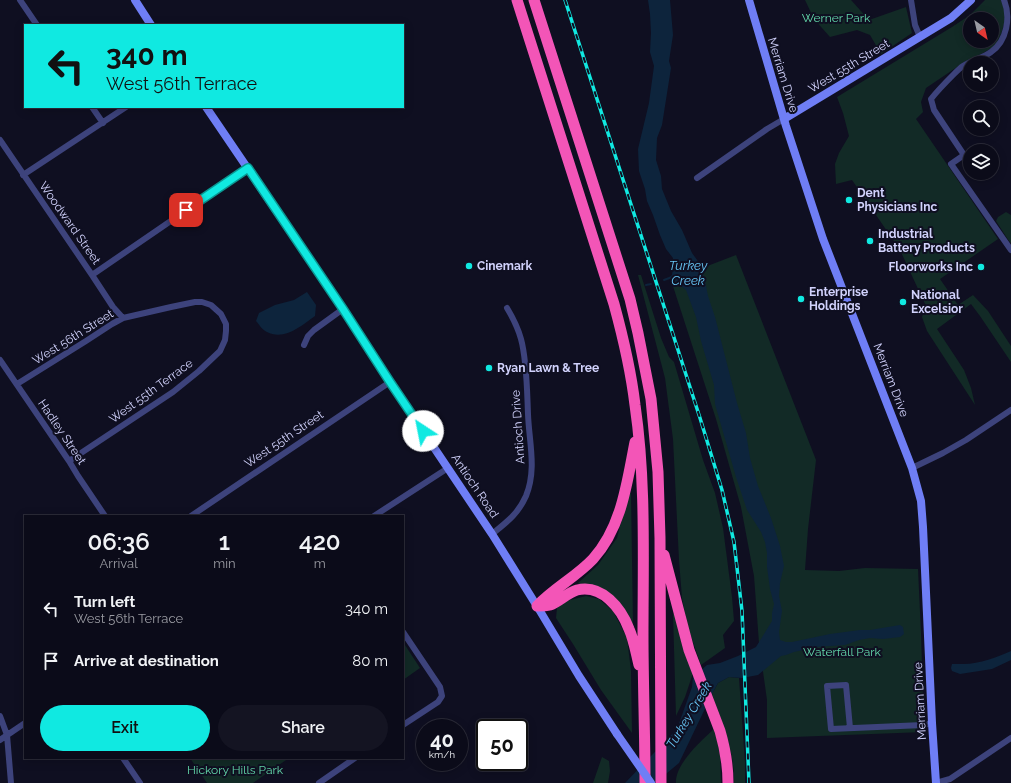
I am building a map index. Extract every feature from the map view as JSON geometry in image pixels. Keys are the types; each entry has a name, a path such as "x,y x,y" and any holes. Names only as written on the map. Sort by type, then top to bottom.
{"highway":[{"path":"517,0 614,304 623,336 636,405 642,487 645,783"},
{"path":"534,0 621,267 630,299 649,386 656,438 660,538 661,783"},
{"path":"537,606 546,596 588,563 604,545 610,535 625,493 638,430"},
{"path":"660,538 684,635 720,731 726,756 728,783"},
{"path":"537,606 550,605 575,591 583,589 599,592 607,598 619,610 629,629 635,647 643,686"}],"main road":[{"path":"134,0 150,24"},
{"name":"Merriam Drive","path":"749,0 804,184 823,239 912,468 921,501 936,783"},
{"name":"West 55th Street","path":"784,119 951,18 971,0"},
{"name":"Antioch Road","path":"207,108 343,309 492,534 579,676 651,783"}],"street":[{"path":"20,0 36,24"},
{"path":"911,0 915,25 920,37"},
{"path":"1004,0 1009,13 1009,24 999,45 991,52 963,66 939,88 930,99 934,110 964,155 951,164 1011,250"},
{"path":"93,108 103,123"},
{"path":"23,175 125,108"},
{"name":"West 55th Street","path":"697,178 767,129 784,119"},
{"name":"Woodward Street","path":"0,140 113,307 123,318"},
{"path":"92,275 248,168"},
{"name":"West 56th Street","path":"18,384 123,318 195,302 202,302 211,305 216,309 221,314 226,324"},
{"name":"Antioch Drive","path":"492,534 509,521 521,505 526,496 532,472 524,351 518,330 507,308"},
{"path":"304,345 308,336 314,330 343,309"},
{"name":"West 55th Terrace","path":"69,461 173,392 199,371 220,351 223,346 226,324"},
{"name":"Hadley Street","path":"0,360 18,384 104,515"},
{"name":"West 55th Street","path":"192,515 390,382"},
{"path":"912,468 966,440 1011,410"},
{"path":"376,515 448,468"},
{"path":"404,633 440,687 442,696 438,702 404,724"},
{"path":"850,728 846,685 828,686 831,729 850,728 923,724 932,723"},
{"path":"0,716 7,735 11,783"},
{"path":"0,740 24,724"},
{"path":"936,783 950,779 1011,738"},
{"path":"124,759 140,783"},
{"path":"319,783 355,759"}],"green space":[{"name":"Werner Park","path":"805,0 851,0 869,20 906,7 912,33 881,54 870,35 857,30 830,37 814,19"},
{"path":"985,0 1001,0 1005,11 1005,21 999,38 999,12 973,12"},
{"path":"963,20 963,48 992,48 977,56 963,56 963,63 926,88 921,102 923,112 916,119 998,239 940,279 958,305 973,295 988,311 1011,346 1011,362 971,304 937,329 964,370 971,388 975,405 927,331 922,317 926,306 900,250 852,180 836,184 835,164 839,153 849,136 837,97"},
{"path":"1006,212 1011,215 1011,243 996,221 998,217"},
{"name":"Waterfall Park","path":"736,255 816,460 805,570 839,571 865,568 918,569 924,732 767,738 767,700 759,643 754,576 741,507 716,419 671,280"},
{"path":"638,275 641,275 661,338 669,357 674,362 703,460 715,493 723,528 734,621 723,635 725,648 701,665 688,628 682,598 673,439 665,378"},
{"path":"631,493 633,625 622,607 580,586 578,583 598,565 617,538 627,498"},
{"path":"586,596 599,599 613,611 627,638 631,671 632,733 601,690 556,618 557,608 566,601"},
{"path":"673,614 675,614 683,649 693,673 685,697 676,716"},
{"path":"404,644 420,668 404,679"},
{"path":"729,677 739,678 745,783 734,783 734,771 730,749 712,694 718,683"},
{"path":"714,729 720,751 721,783 676,783 677,776 684,761 696,746"},
{"path":"602,757 609,761 610,771 608,783 593,783"},
{"name":"Hickory Hills Park","path":"191,759 288,759 253,783 207,783"}],"water":[{"name":"Turkey Creek","path":"648,0 670,0 673,35 669,61 671,68 662,125 657,138 656,160 661,176 662,189 671,211 682,230 692,253 700,264 746,433 750,458 758,486 780,546 784,566 779,596 782,611 779,632 780,640 792,642 830,634 900,625 903,627 904,634 900,637 883,639 870,638 845,645 817,647 794,652 781,656 758,675 742,678 729,677 718,683 679,763 655,783 625,783 677,729 692,687 693,677 707,665 720,663 756,647 772,621 774,604 770,589 765,542 761,532 747,510 736,477 715,404 714,385 701,341 696,317 686,290 670,277 672,275 673,258 666,249 660,235 647,201 639,171 638,149 649,103 654,66 650,52 651,33"},
{"path":"307,292 316,305 315,316 298,328 286,334 273,334 264,330 256,321 259,313 275,305 294,300"},
{"path":"1011,651 1011,660 992,669 960,674 952,671 951,668 952,664 970,664 994,658"}],"waterway":[{"name":"Turkey Creek","path":"664,280 672,277"},
{"path":"646,285 651,284"}],"railway":[{"path":"565,0 722,490 734,542 742,611 749,783"}],"place":[{"name":"Dent Physicians Inc","path":"849,200"},
{"name":"Industrial Battery Products","path":"870,241"},
{"name":"Cinemark","path":"469,266"},
{"name":"Floorworks Inc","path":"981,267"},
{"name":"Enterprise Holdings","path":"801,299"},
{"name":"National Excelsior","path":"903,302"},
{"name":"Ryan Lawn & Tree","path":"489,368"}],"route":[{"path":"186,210 248,168 423,431"}]}
